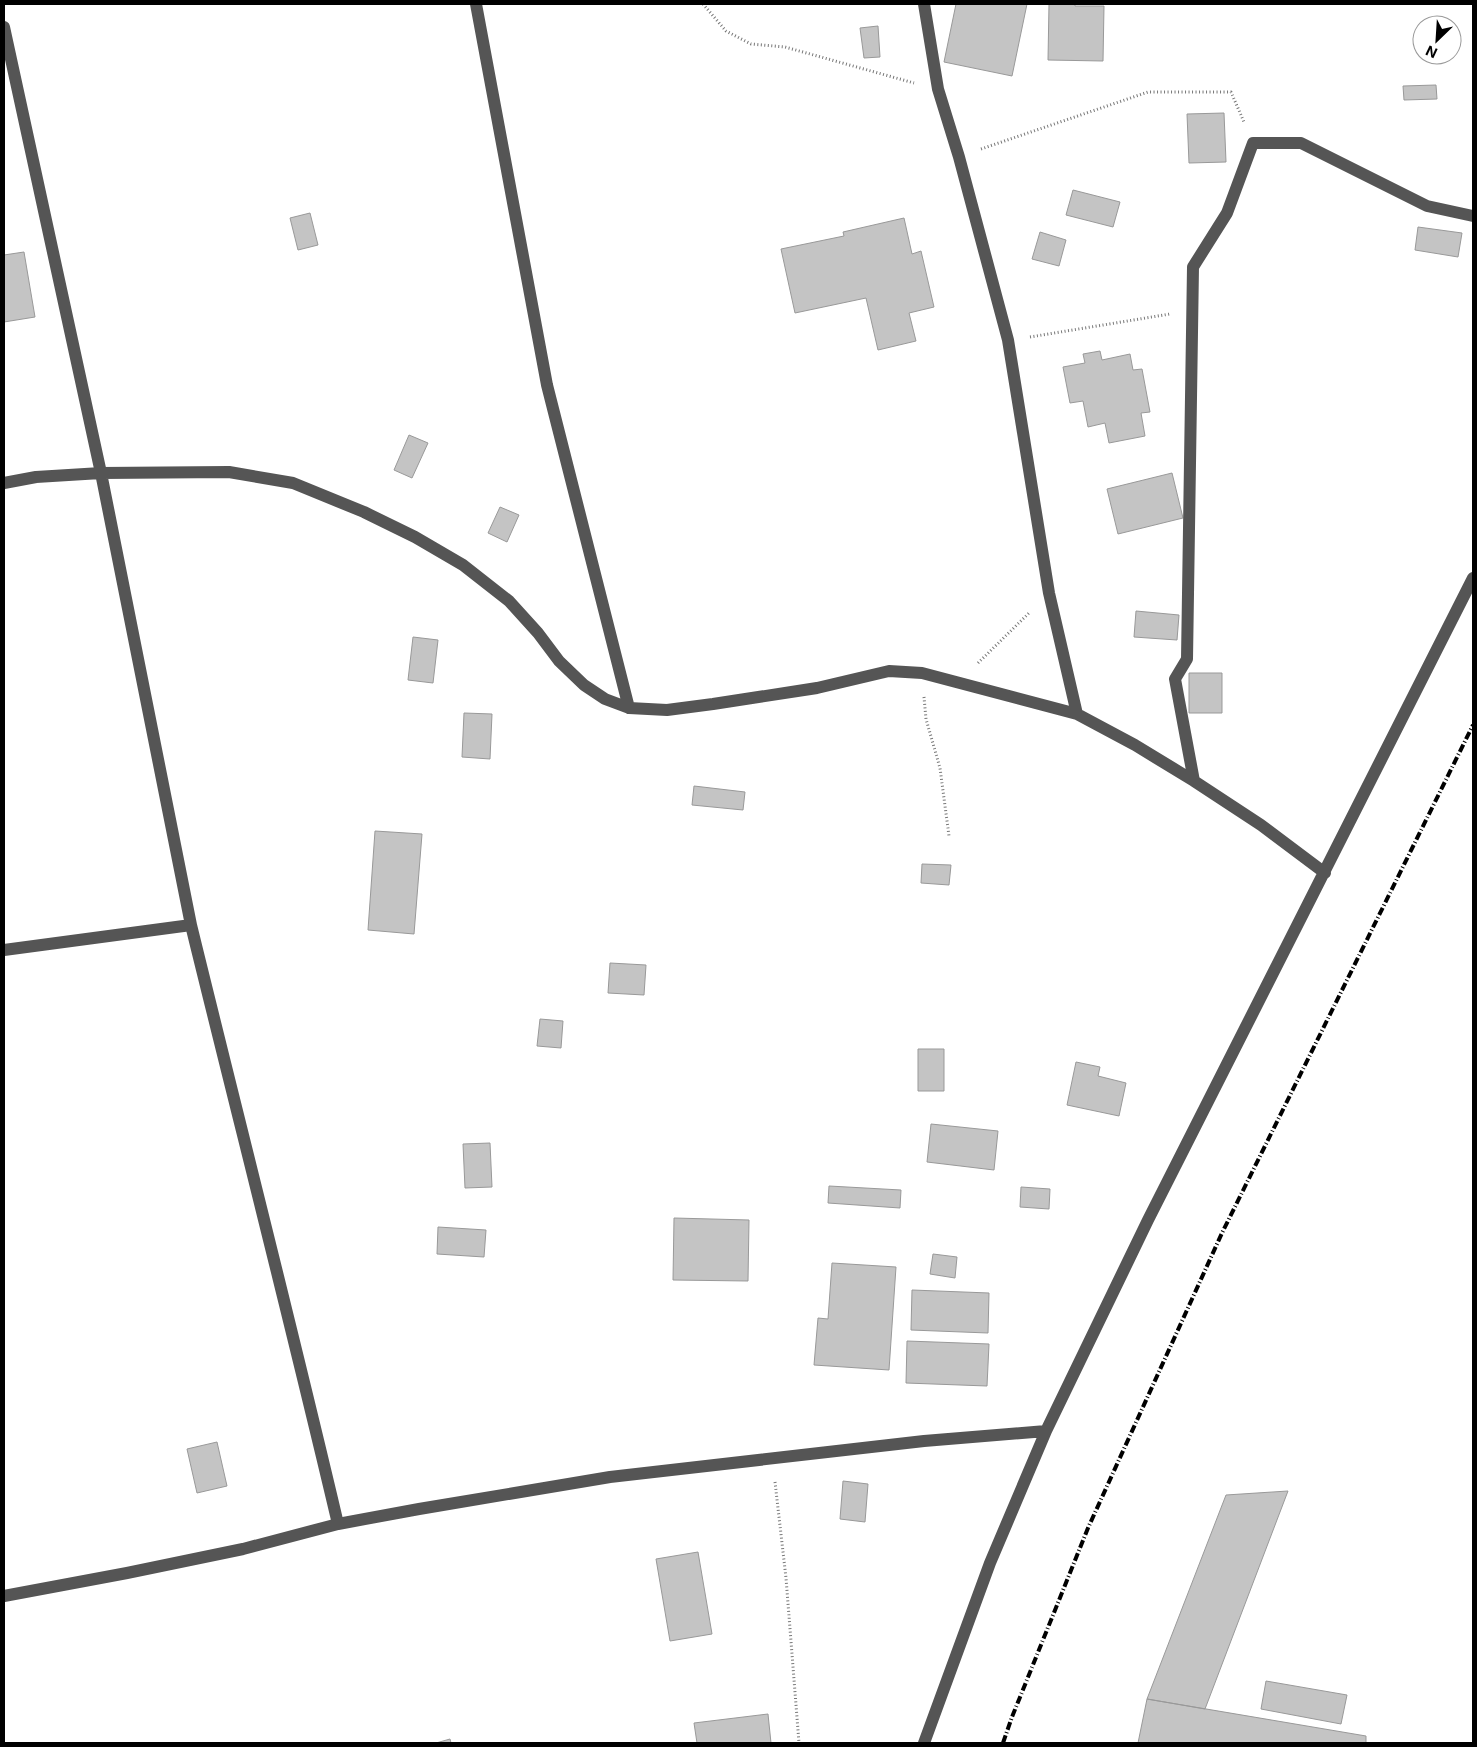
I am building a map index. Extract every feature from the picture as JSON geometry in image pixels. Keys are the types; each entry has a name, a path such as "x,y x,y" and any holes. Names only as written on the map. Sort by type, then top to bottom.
{"street":[{"path":"476,4 547,385 629,708"},
{"path":"924,4 938,90 959,156 1008,340 1049,593 1077,714"},
{"path":"4,27 101,473 191,925 338,1524"},
{"path":"1194,781 1175,679 1187,659 1194,267 1227,213 1253,143 1301,142 1427,206 1473,216"},
{"path":"4,483 36,477 101,473 229,472 293,484 364,512 416,538 463,565 509,601 538,633 559,661 584,685 605,698 629,708 667,710 713,704 816,688 889,671 922,674 1077,714 1194,781 1261,825 1325,873"},
{"path":"924,1743 990,1563 1046,1430 1148,1220 1473,578"},
{"path":"4,950 191,925"},
{"path":"4,1596 243,1549 338,1524 610,1477 924,1441 1046,1430"}],"path":[{"path":"703,4 726,31 751,44 784,47 938,90"},
{"path":"959,156 1148,92 1231,92 1253,143"},
{"path":"1008,340 1193,310"},
{"path":"958,684 1049,593"},
{"path":"922,674 926,719 940,768 949,836"},
{"path":"773,1459 786,1578 799,1743"}],"building":[{"path":"956,4 1027,4 1012,76 944,62"},
{"path":"1049,4 1104,6 1103,61 1048,60"},
{"path":"878,26 880,57 864,58 860,28"},
{"path":"1436,85 1437,99 1404,100 1403,86"},
{"path":"1224,113 1226,162 1189,163 1187,114"},
{"path":"1073,190 1120,202 1113,227 1066,215"},
{"path":"310,213 318,245 298,250 290,218"},
{"path":"904,218 912,254 921,251 934,307 909,313 916,341 878,350 866,298 795,313 781,249 844,236 843,232"},
{"path":"1418,227 1462,233 1458,257 1415,250"},
{"path":"1040,232 1066,240 1059,266 1032,259"},
{"path":"24,252 35,317 4,322 4,255"},
{"path":"1100,351 1102,360 1130,354 1133,370 1142,369 1150,412 1141,413 1145,436 1109,443 1105,423 1088,427 1083,401 1070,403 1063,367 1085,363 1083,354"},
{"path":"409,435 428,443 412,478 394,470"},
{"path":"1172,473 1183,518 1118,534 1107,489"},
{"path":"500,507 519,515 507,542 488,533"},
{"path":"1136,611 1179,615 1177,640 1134,637"},
{"path":"413,637 438,640 433,683 408,680"},
{"path":"1189,673 1222,673 1222,713 1189,713"},
{"path":"464,713 492,714 490,759 462,757"},
{"path":"694,786 745,792 743,810 692,805"},
{"path":"375,831 422,834 414,934 368,930"},
{"path":"922,864 951,865 949,885 921,883"},
{"path":"610,963 646,965 644,995 608,993"},
{"path":"540,1019 563,1021 561,1048 537,1046"},
{"path":"918,1049 944,1049 944,1091 918,1091"},
{"path":"1076,1062 1100,1067 1098,1076 1126,1083 1119,1116 1067,1105"},
{"path":"931,1124 998,1131 994,1170 927,1162"},
{"path":"490,1143 492,1187 465,1188 463,1144"},
{"path":"829,1186 901,1190 900,1208 828,1203"},
{"path":"1021,1187 1050,1189 1049,1209 1020,1207"},
{"path":"674,1218 749,1220 748,1281 673,1280"},
{"path":"438,1227 486,1230 484,1257 437,1254"},
{"path":"933,1254 957,1257 955,1278 930,1274"},
{"path":"832,1263 896,1267 889,1370 814,1365 818,1318 828,1319"},
{"path":"912,1290 989,1293 988,1333 911,1330"},
{"path":"907,1341 989,1344 987,1386 906,1383"},
{"path":"217,1442 227,1486 197,1493 187,1449"},
{"path":"843,1481 868,1484 865,1522 840,1519"},
{"path":"1288,1491 1205,1709 1147,1699 1226,1495"},
{"path":"698,1552 712,1634 670,1641 656,1559"},
{"path":"1266,1681 1347,1695 1341,1724 1261,1709"},
{"path":"1147,1699 1366,1736 1366,1743 1138,1743"},
{"path":"768,1714 771,1743 697,1743 694,1723"},
{"path":"450,1739 451,1743 436,1743"}],"railway":[{"path":"1003,1743 1088,1528 1222,1233 1473,725"}]}
